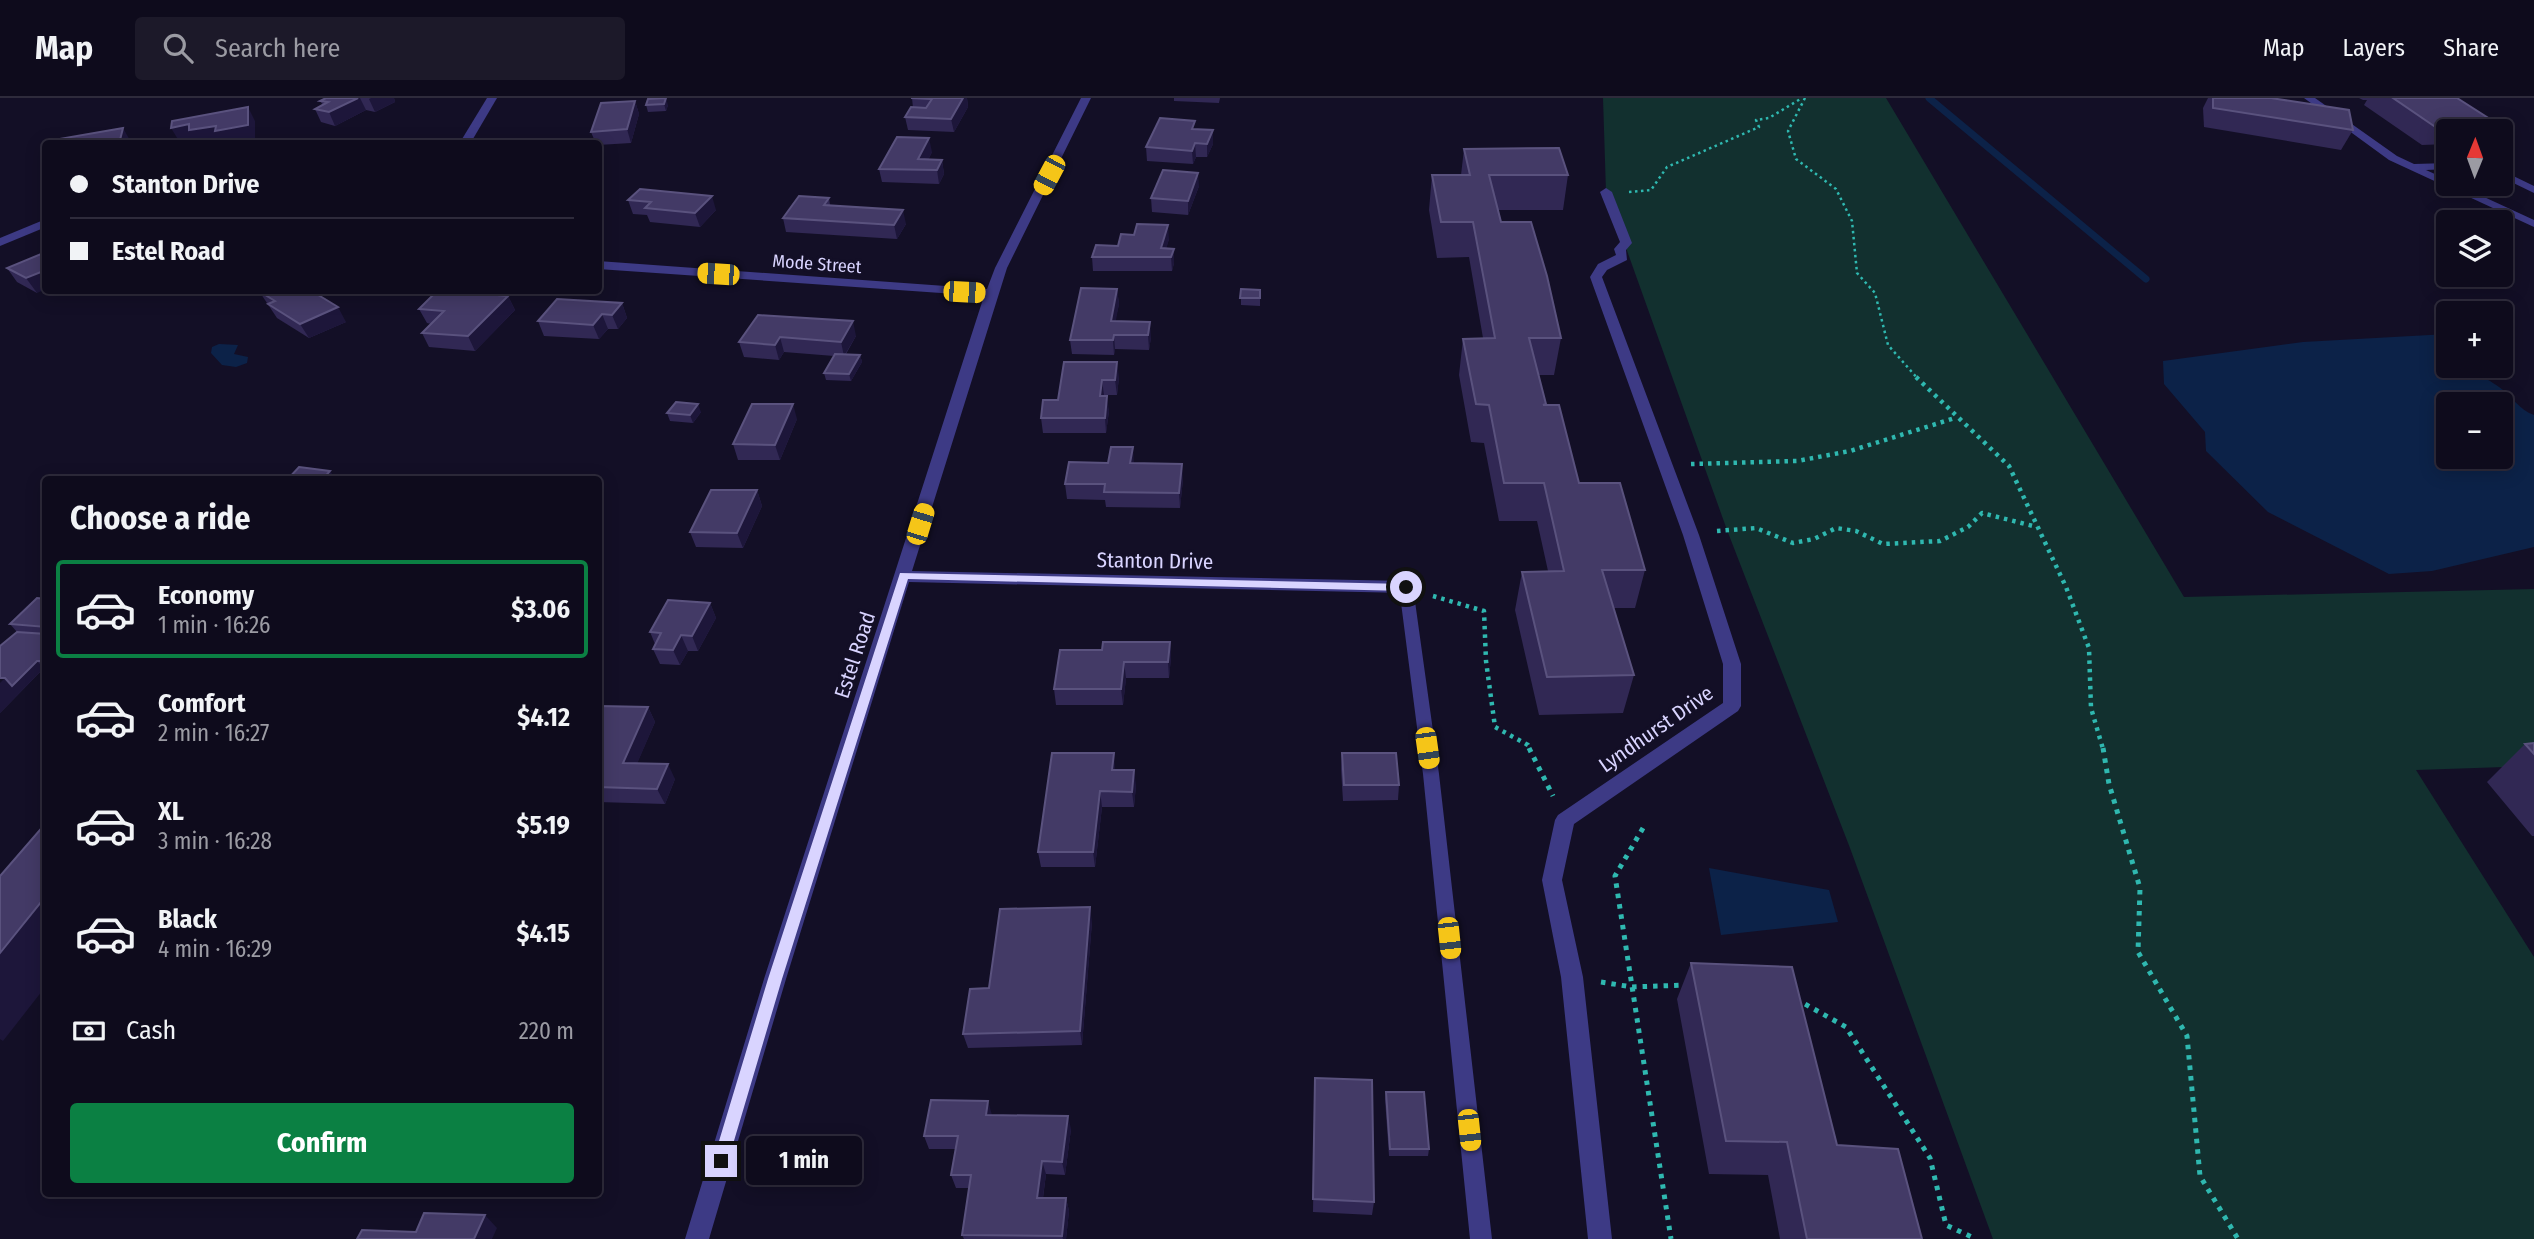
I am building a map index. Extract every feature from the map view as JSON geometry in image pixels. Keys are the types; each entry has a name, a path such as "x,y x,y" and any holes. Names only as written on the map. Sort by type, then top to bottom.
{"street":[{"path":"466,140 492,98"},
{"name":"Estel Road","path":"697,1239 775,979 992,293 1001,268 1086,98"},
{"name":"Lyndhurst Drive","path":"1566,820 1732,706 1732,664 1691,535 1597,277 1602,267 1623,257 1620,249 1626,243 1606,192"},
{"path":"0,242 42,224"},
{"name":"Mode Street","path":"602,265 992,293"},
{"name":"Stanton Drive","path":"904,576 1406,587"},
{"path":"1566,820 1552,880 1572,977 1600,1239"}],"lane":[{"path":"2309,98 2410,167 2534,224"},
{"path":"2410,167 2436,166"},
{"path":"2513,179 2534,190"},
{"path":"1406,587 1431,774 1481,1239"}],"path":[{"path":"1606,192 1645,192 1660,184 1667,167 1730,137 1759,127 1756,120 1769,118 1803,98"},
{"path":"1803,98 1788,131 1796,159 1836,189 1847,210 1852,221 1857,273 1875,293 1888,345 1955,418 2008,466 2066,587 2090,648 2091,708 2108,766 2109,785 2129,840 2140,888 2138,952 2188,1036 2200,1176 2238,1239"},
{"path":"1665,464 1797,461 1850,451 1955,418"},
{"path":"1691,535 1756,528 1793,543 1814,539 1836,528 1856,531 1883,544 1940,541 1969,527 1982,513 2037,527"},
{"path":"1406,587 1484,611 1486,662 1495,727 1528,745 1566,820"},
{"path":"1643,828 1615,876 1671,1239"},
{"path":"1632,987 1700,985"},
{"path":"1788,994 1846,1027 1930,1158 1946,1225 1976,1239"}],"green space":[{"path":"1603,98 1886,98 2184,597 2534,589 2534,766 2416,770 2534,957 2534,1239 1993,1239 1850,848 1727,530 1606,192"}],"water":[{"path":"2436,335 2436,378 2483,378 2505,392 2436,392 2436,469 2513,469 2513,400 2534,415 2534,547 2432,571 2389,574 2268,512 2206,451 2205,432 2164,384 2163,361 2303,342"},
{"path":"219,344 238,345 234,354 248,357 247,363 236,367 222,365 211,353 212,347"},
{"path":"1709,868 1829,890 1838,922 1721,935"}],"building":[{"path":"326,98 358,98 329,112 315,109 328,102 320,101"},
{"path":"666,98 664,104 646,105 648,99"},
{"path":"911,98 963,98 951,119 905,117 911,107 926,108 932,99"},
{"path":"2213,98 2271,98 2349,110 2353,130 2213,108"},
{"path":"2393,98 2457,98 2490,119 2436,119 2434,126"},
{"path":"635,101 627,129 591,132 601,103"},
{"path":"248,107 248,125 215,131 216,126 189,130 189,124 171,128 172,121"},
{"path":"1160,118 1195,121 1192,129 1213,130 1207,144 1195,143 1192,151 1146,147"},
{"path":"123,128 120,140 59,139"},
{"path":"897,137 929,138 918,159 942,160 937,170 879,169"},
{"path":"1559,148 1568,175 1489,175 1501,222 1531,222 1547,276 1561,338 1529,338 1546,404 1543,405 1559,405 1579,483 1620,483 1645,570 1602,570 1634,675 1547,677 1522,572 1564,571 1544,483 1504,483 1489,405 1476,404 1463,339 1495,338 1473,222 1441,222 1432,175 1470,175 1464,149"},
{"path":"1163,170 1198,173 1188,201 1151,198"},
{"path":"640,189 712,196 695,213 645,208 651,202 628,200"},
{"path":"799,196 829,198 824,205 903,210 894,225 783,218"},
{"path":"1137,224 1168,225 1161,248 1174,249 1171,257 1092,257 1096,245 1118,246 1121,234 1134,235"},
{"path":"42,254 42,272 26,278 7,268"},
{"path":"1081,288 1117,289 1111,321 1150,322 1148,335 1114,335 1113,340 1070,340"},
{"path":"1241,289 1260,290 1260,298 1240,298"},
{"path":"264,294 317,294 338,307 300,324 268,304 275,301"},
{"path":"434,294 508,296 468,336 422,333 444,311 419,309"},
{"path":"557,299 622,303 612,315 602,314 593,325 538,321"},
{"path":"758,315 853,321 841,342 780,337 775,345 739,342"},
{"path":"835,354 860,355 849,374 824,373"},
{"path":"1064,362 1117,362 1115,380 1102,380 1100,396 1107,396 1105,418 1041,418 1043,400 1058,400"},
{"path":"676,402 698,404 690,415 667,413"},
{"path":"752,404 793,404 775,445 733,444"},
{"path":"1111,447 1133,447 1130,463 1182,464 1179,493 1104,492 1105,484 1065,484 1069,462 1108,463"},
{"path":"299,467 330,471 326,476 291,476"},
{"path":"711,490 757,490 737,533 690,532"},
{"path":"37,598 42,599 42,627 10,624"},
{"path":"668,600 710,603 692,636 681,635 673,650 653,649 661,633 650,632"},
{"path":"17,632 42,634 42,661 37,661 12,686 5,678 0,678 0,646"},
{"path":"1103,642 1170,642 1168,662 1124,662 1121,689 1054,689 1060,650 1102,650"},
{"path":"602,706 648,707 623,763 668,764 657,789 602,787"},
{"path":"2534,743 2534,754 2525,744"},
{"path":"1052,753 1114,753 1112,770 1134,770 1132,792 1100,791 1093,852 1038,852"},
{"path":"1342,753 1396,753 1399,785 1344,785"},
{"path":"42,828 42,901 0,953 0,876"},
{"path":"1090,907 1080,1031 963,1034 970,989 989,988 1000,909"},
{"path":"1691,963 1792,967 1837,1145 1898,1149 1922,1239 1807,1239 1787,1142 1726,1141"},
{"path":"1315,1078 1372,1080 1374,1202 1313,1199"},
{"path":"1386,1092 1424,1092 1429,1149 1390,1149"},
{"path":"931,1100 988,1101 986,1115 1068,1116 1062,1162 1042,1161 1037,1198 1066,1198 1062,1236 962,1235 971,1175 951,1175 958,1136 924,1136"},
{"path":"424,1213 485,1215 474,1239 357,1239 362,1230 416,1232"}],"waterway":[{"path":"1929,98 2146,279"}],"route":[{"path":"721,1161 775,979 904,576 1406,587"}]}
